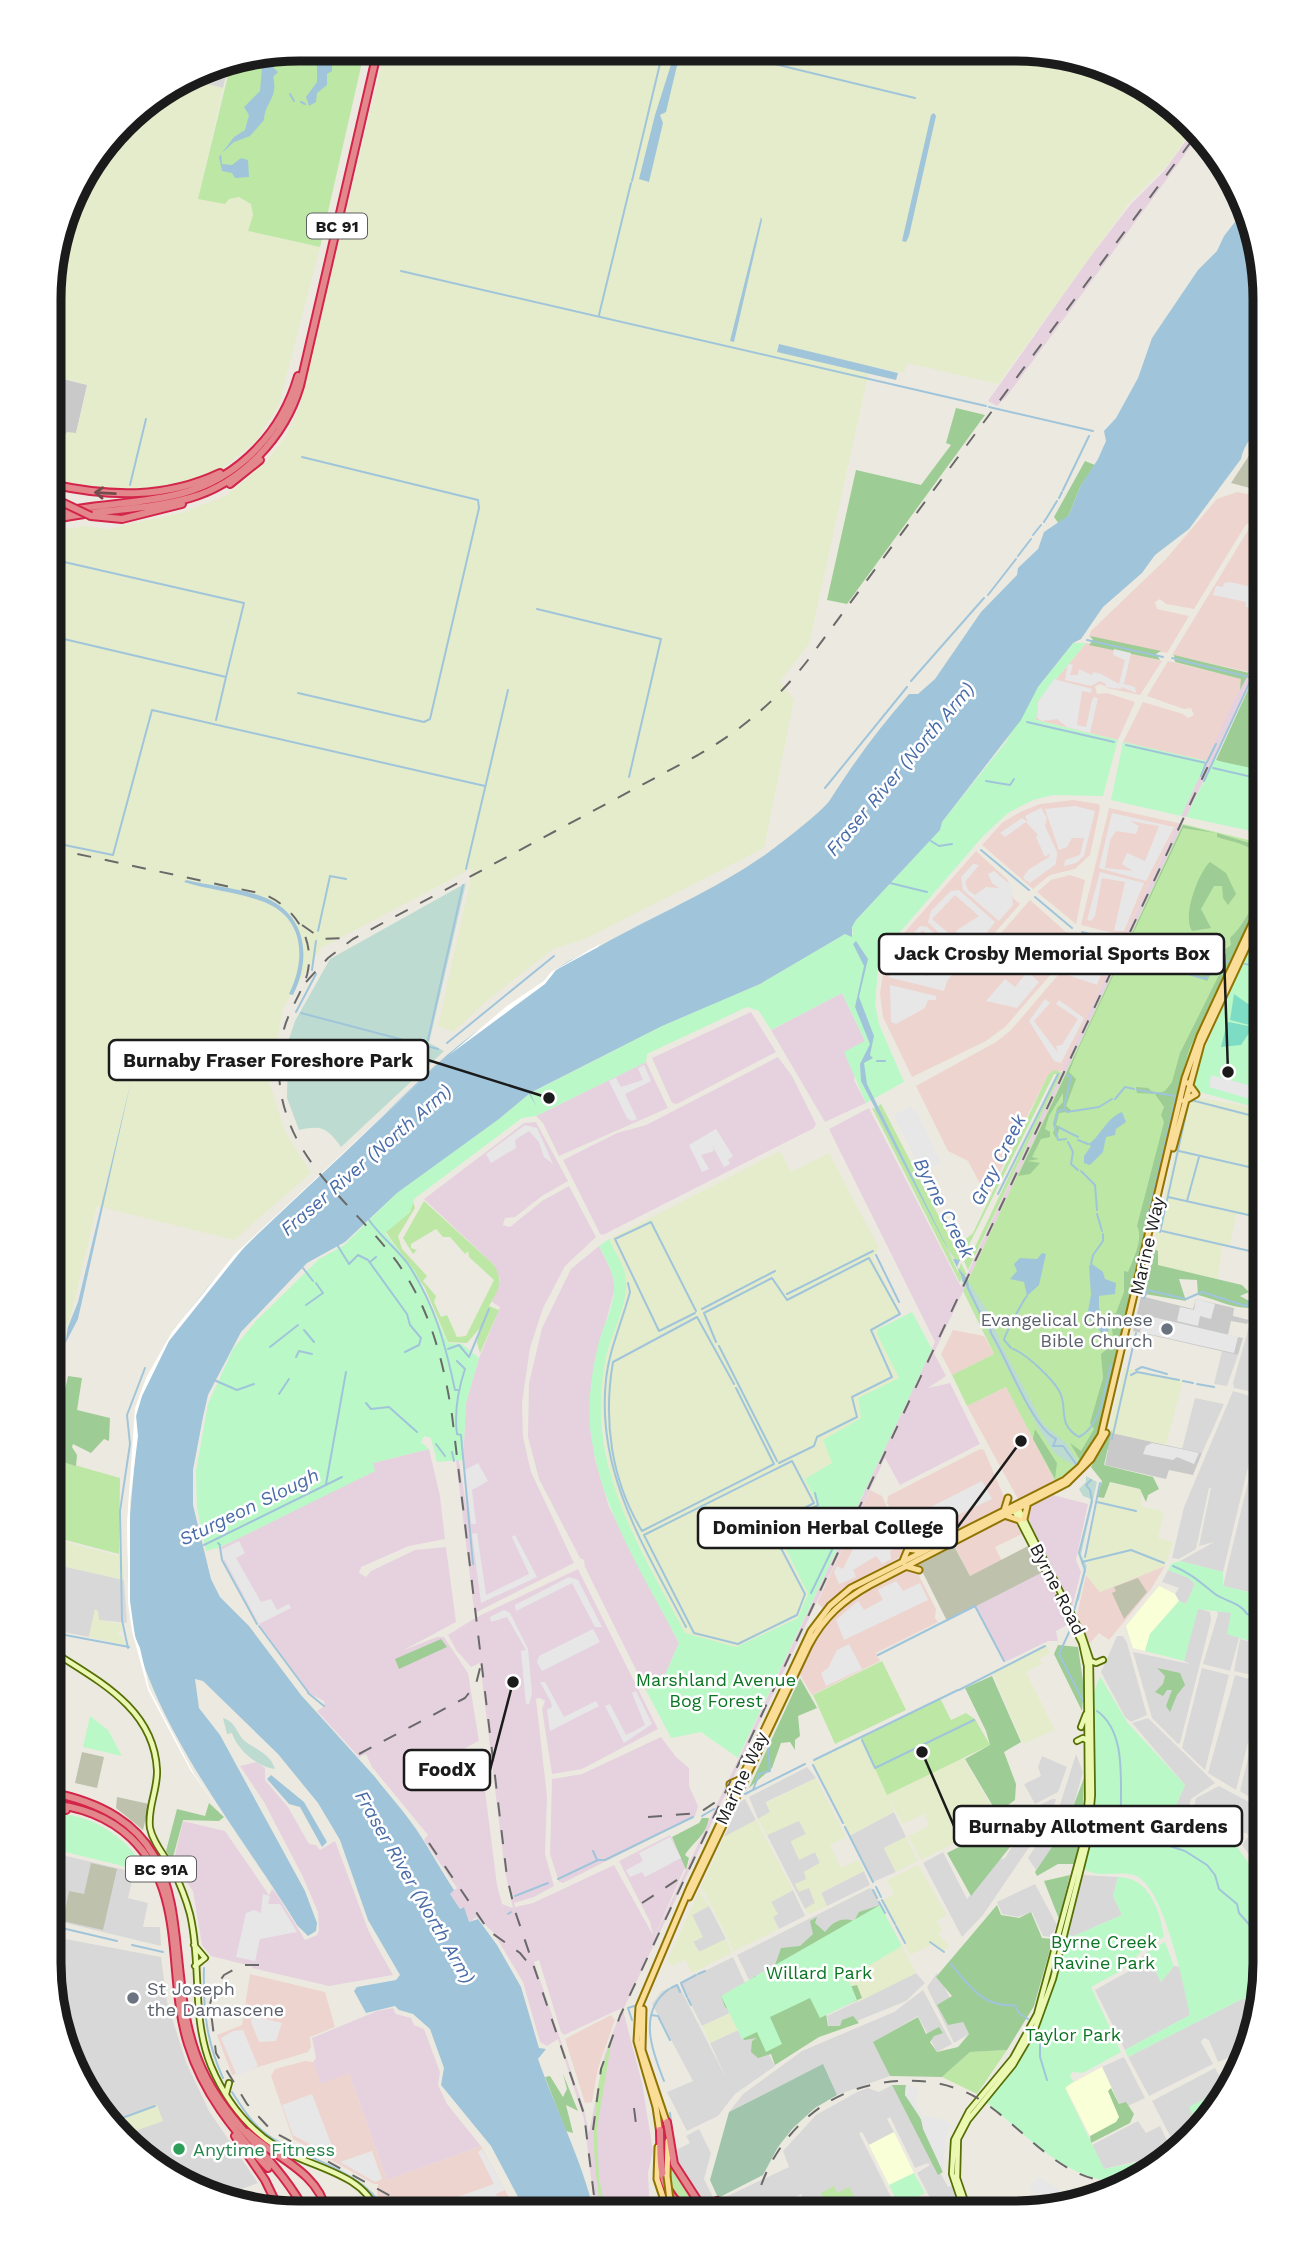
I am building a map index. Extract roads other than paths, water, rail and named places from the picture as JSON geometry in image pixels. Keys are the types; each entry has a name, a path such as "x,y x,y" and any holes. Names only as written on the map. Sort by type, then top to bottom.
{"highway":[{"name":"BC 91","path":"61,519 164,504 214,488 238,473 264,450 294,402 373,61"},
{"name":"BC 91","path":"61,512 163,497 204,485 242,463 275,426 292,395 300,368 373,61"},
{"path":"61,502 91,516 114,520 199,499 229,484 253,467 274,444 294,402"},
{"path":"61,486 101,494 169,491 199,483 226,470 275,426"},
{"name":"BC 91A","path":"61,1795 80,1801 120,1822 151,1853 170,1890 180,2012 187,2043 216,2105 297,2201"},
{"name":"BC 91A","path":"61,1806 90,1812 114,1824 146,1854 164,1887 176,1945"},
{"path":"61,1810 75,1811 100,1820 146,1854"},
{"name":"BC 91A","path":"177,1961 192,2044 208,2082 228,2113 297,2201"},
{"path":"216,2105 261,2173 274,2199"},
{"path":"228,2113 250,2135 311,2181 321,2201"},
{"path":"667,2122 676,2169 699,2201"},
{"path":"660,2130 659,2167 663,2184 675,2201"}],"main road":[{"name":"Marine Way","path":"667,2201 657,2176 660,2130 639,2052 638,2015 690,1887 732,1798 730,1784 741,1779 818,1620 851,1588 1016,1508 1073,1473 1101,1435 1191,1059 1253,923"},
{"name":"Marine Way","path":"1016,1508 1027,1505 1073,1478 1096,1452 1106,1432 1188,1083 1201,1044 1253,933"},
{"path":"1184,1102 1196,1094 1188,1083"},
{"path":"1008,1498 1004,1514 1021,1520 1027,1505"},
{"name":"Byrne Road","path":"1016,1508 1082,1643 1089,1676"},
{"name":"Marine Way","path":"669,2201 667,2122 642,2050 640,2029 646,1998 670,1940 816,1633 841,1603 904,1564 908,1549 921,1551 1004,1514"},
{"name":"Byrne Road","path":"1021,1520 1082,1635 1090,1659 1089,1676"},
{"path":"904,1564 919,1570"},
{"path":"61,1657 120,1696 136,1713 148,1732 155,1755 157,1777 150,1829 184,1895 194,1945 202,2038 226,2095 264,2138 290,2155 358,2186 372,2201"},
{"path":"1090,1659 1096,1663 1103,1660"},
{"path":"964,2201 957,2178 957,2136 969,2111 1018,2051 1046,1991 1086,1826 1089,1676"},
{"path":"957,2136 1023,2049 1037,2026 1051,1987 1091,1817 1089,1676"},
{"path":"1082,1727 1088,1711"},
{"path":"1077,1741 1083,1738 1088,1741"},
{"path":"194,1945 205,1958 195,1967"},
{"path":"226,2095 229,2083"}],"water":[{"path":"317,61 332,61 332,71 327,74 327,85 317,93 316,102 309,106 306,97 317,82"},
{"path":"672,61 678,61 666,112 660,115 663,123 649,182 639,179"},
{"path":"272,66 278,72 273,77 273,95 264,120 250,136 234,142 222,153 234,137 245,130 249,115 244,107 260,91 262,68"},
{"path":"934,113 936,116 906,242 902,241 931,115"},
{"path":"221,154 222,164 232,165 241,158 248,160 249,177 235,178 232,173 222,171 219,157"},
{"path":"761,217 762,220 734,342 730,341"},
{"name":"Fraser River (North Arm)","path":"1238,218 1248,253 1252,284 1253,435 1241,459 1189,529 1155,555 1142,573 1103,607 1081,639 1073,643 1038,687 1021,720 942,822 940,830 856,920 852,927 852,937 845,934 760,984 662,1026 530,1093 537,1107 529,1094 397,1193 345,1242 307,1263 241,1332 208,1395 193,1470 193,1505 211,1579 220,1597 249,1626 301,1695 375,1777 411,1822 454,1890 450,1894 460,1909 464,1907 469,1922 478,1919 497,1945 521,1987 539,2048 546,2049 538,2059 576,2154 591,2201 520,2201 491,2146 441,2085 444,2068 430,2029 413,2014 395,2006 366,2013 354,1991 357,1987 396,1980 400,1975 368,1920 340,1840 318,1803 278,1754 203,1681 195,1679 199,1708 220,1735 305,1891 317,1923 316,1931 308,1936 297,1925 221,1810 171,1727 151,1684 137,1642 129,1600 128,1552 136,1409 169,1340 215,1279 241,1250 447,1055 544,983 563,964 749,866 826,805 867,746 909,694 918,694 935,679 981,612 1038,549 1044,532 1069,515 1080,487 1106,441 1104,431 1116,418 1138,378 1152,338 1198,270 1217,251 1224,236"},
{"path":"779,344 898,373 896,380 777,352"},
{"path":"186,880 237,889 266,898 290,916 298,927 303,954 299,982 293,995 289,994 298,968 299,954 298,941 288,918 264,902 184,882"},
{"path":"856,941 868,959 859,997 874,1036 870,1055 873,1058 864,1063 867,1084 953,1259 960,1260 957,1267 968,1279 969,1288 962,1281 861,1081 860,1064 870,1044 855,1007 864,966 853,944"},
{"path":"131,1081 78,1319 65,1344 68,1327 78,1302"},
{"path":"1122,1112 1126,1122 1116,1129 1115,1135 1106,1137 1103,1152 1090,1165 1084,1163 1084,1156 1091,1146 1088,1144 1111,1119"},
{"path":"1042,1253 1046,1254 1039,1285 1027,1296 1024,1282 1010,1279 1017,1271 1014,1264 1020,1258 1037,1259"},
{"path":"1092,1264 1103,1272 1105,1279 1116,1283 1115,1294 1099,1296 1099,1308 1109,1330 1104,1336 1087,1316 1091,1295 1089,1266"},
{"path":"271,1775 304,1802 327,1842 322,1847 300,1807 289,1804 267,1779"}],"waterway":[{"path":"632,181 661,61"},
{"path":"762,61 915,98"},
{"path":"290,94 294,101"},
{"path":"301,102 305,104"},
{"path":"599,315 631,183"},
{"path":"401,271 986,406"},
{"path":"989,407 1093,431"},
{"path":"130,485 146,419"},
{"path":"1063,490 1089,436"},
{"path":"298,693 424,722 430,719 479,508 478,500 302,457"},
{"path":"1059,498 1062,492"},
{"path":"1046,519 1057,501"},
{"path":"1033,535 1041,525"},
{"path":"1018,556 1031,539"},
{"path":"988,595 1016,559"},
{"path":"61,561 244,603 226,677"},
{"path":"911,681 984,598"},
{"path":"537,609 661,639 629,777"},
{"path":"61,638 226,677 216,720"},
{"path":"1087,640 1163,657"},
{"path":"1172,658 1249,677"},
{"path":"1204,781 1253,676"},
{"path":"825,788 907,687"},
{"path":"466,869 508,690"},
{"path":"61,844 113,855 152,710 485,786"},
{"path":"1027,722 1114,742"},
{"path":"1207,762 1216,744"},
{"path":"1126,745 1206,763 1201,776"},
{"path":"1213,768 1253,777"},
{"path":"986,781 1010,785 1014,779"},
{"path":"931,841 939,846 952,844"},
{"path":"981,850 1029,890"},
{"path":"318,931 330,876 346,879"},
{"path":"890,883 927,892"},
{"path":"428,1040 463,885"},
{"path":"1035,897 1072,928"},
{"path":"1082,932 1121,942"},
{"path":"312,970 316,941"},
{"path":"1131,946 1134,951 1128,964 1137,972 1167,969 1206,979 1214,962 1231,961"},
{"path":"447,1043 554,956"},
{"path":"1245,964 1253,965"},
{"path":"296,1012 316,974"},
{"path":"301,1013 438,1049"},
{"path":"877,1061 885,1061"},
{"name":"Gray Creek","path":"998,1194 1058,1074"},
{"name":"Gray Creek","path":"1064,1108 1071,1077 1067,1075"},
{"name":"Gray Creek","path":"1115,1099 1125,1087 1134,1089"},
{"name":"Gray Creek","path":"1137,1090 1176,1096"},
{"path":"1145,1230 1176,1096"},
{"name":"Gray Creek","path":"1064,1109 1067,1112 1099,1107 1112,1099"},
{"path":"1160,1232 1189,1100"},
{"name":"Gray Creek","path":"1191,1100 1253,1116"},
{"path":"1063,1110 1058,1111 1054,1124 1058,1140 1066,1139"},
{"path":"1058,1127 1078,1137"},
{"path":"1078,1140 1088,1144"},
{"path":"1068,1142 1073,1152 1071,1164 1078,1170"},
{"path":"1179,1151 1249,1167"},
{"path":"1187,1201 1199,1157"},
{"path":"1081,1171 1095,1185 1097,1210"},
{"path":"1168,1197 1252,1216"},
{"path":"1097,1214 1102,1231"},
{"path":"369,1220 408,1264 425,1294 443,1340 455,1390 458,1390"},
{"path":"695,1313 659,1331 615,1239 651,1222 696,1311"},
{"path":"1162,1231 1252,1252"},
{"path":"1091,1264 1093,1255 1103,1241 1103,1234"},
{"path":"336,1243 349,1264 358,1255 368,1260 407,1314 410,1325 421,1338 419,1345 405,1352"},
{"path":"787,1294 873,1251"},
{"path":"876,1255 899,1302"},
{"path":"370,1262 376,1257"},
{"path":"716,1342 704,1313 772,1278 787,1300 869,1258 900,1314 871,1330 892,1377 852,1397 857,1417 817,1437 814,1446 779,1463"},
{"path":"303,1268 313,1281"},
{"path":"702,1309 775,1271"},
{"path":"306,1305 323,1293 316,1283"},
{"path":"628,1283 630,1292 606,1380 605,1414 609,1447 627,1509 686,1627"},
{"name":"Byrne Creek","path":"967,1286 982,1317 989,1320 991,1333 1029,1407 1047,1432 1056,1439 1053,1446 1063,1446 1076,1464"},
{"path":"1144,1298 1148,1290 1186,1299 1202,1292 1246,1306 1252,1297"},
{"path":"1004,1340 1027,1296"},
{"path":"448,1349 459,1345 469,1357 489,1309"},
{"path":"734,1384 697,1317 613,1362 609,1406 612,1449 623,1491 642,1531 774,1464 736,1388"},
{"path":"270,1347 298,1325"},
{"path":"304,1330 314,1342"},
{"path":"1112,1439 1136,1333"},
{"path":"1005,1341 1011,1348"},
{"path":"719,1346 777,1461"},
{"path":"1013,1349 1053,1382 1063,1401 1064,1418 1068,1428 1079,1437 1093,1424 1111,1365"},
{"path":"296,1357 299,1351 312,1354"},
{"path":"457,1361 465,1369 457,1401 456,1425 457,1434 461,1435 473,1564"},
{"path":"1136,1370 1142,1367 1167,1374"},
{"path":"128,1648 122,1620 120,1511 130,1444 127,1415 145,1368"},
{"path":"326,1484 346,1372"},
{"path":"1131,1375 1137,1372 1179,1380"},
{"path":"279,1394 289,1379"},
{"path":"214,1380 237,1390 254,1384"},
{"path":"1183,1381 1193,1383"},
{"path":"1197,1384 1214,1387"},
{"path":"366,1403 371,1409 389,1407 417,1432"},
{"path":"436,1444 445,1456"},
{"path":"452,1452 454,1461"},
{"path":"770,1526 814,1503 792,1461 644,1535 694,1633 738,1644 797,1615 805,1594 772,1531"},
{"name":"Sturgeon Slough","path":"204,1545 342,1477"},
{"name":"Byrne Creek","path":"1074,1611 1085,1570 1079,1553 1092,1501 1086,1485 1091,1480"},
{"path":"1085,1557 1100,1483"},
{"path":"798,1516 818,1505 815,1493"},
{"path":"1097,1502 1136,1511"},
{"path":"811,1593 844,1525"},
{"path":"220,1547 222,1560 257,1624"},
{"path":"1082,1562 1131,1550 1164,1563"},
{"path":"1173,1566 1252,1615"},
{"path":"878,1655 975,1606 1004,1661"},
{"path":"259,1626 308,1692"},
{"name":"Byrne Creek","path":"1071,1628 1059,1654 1083,1701"},
{"path":"61,1634 129,1647"},
{"path":"959,1690 1045,1646"},
{"path":"814,1760 958,1690"},
{"path":"308,1693 324,1706"},
{"name":"Byrne Creek","path":"1097,1711 1107,1720 1118,1744 1121,1814 1148,1839 1185,1851 1207,1865 1215,1875 1219,1889 1237,1904 1239,1913 1252,1928"},
{"path":"862,1740 875,1768 974,1720"},
{"path":"753,1790 759,1774 770,1771 768,1748"},
{"path":"745,1794 805,1764"},
{"path":"813,1765 843,1823"},
{"path":"702,1816 714,1809"},
{"path":"558,1879 598,1860 605,1860 693,1817"},
{"path":"845,1827 873,1882"},
{"path":"593,1851 597,1860"},
{"path":"515,1896 548,1883"},
{"path":"876,1887 881,1897"},
{"path":"873,1890 877,1898"},
{"path":"882,1900 895,1924"},
{"path":"879,1902 885,1913"},
{"path":"896,1926 905,1943"},
{"path":"61,1928 117,1941"},
{"path":"930,1942 944,1952"},
{"path":"132,1945 163,1952"},
{"path":"951,1964 978,1994 994,2003 1015,2005 1019,2013 1028,2019"},
{"path":"204,1968 207,2024 223,2078"},
{"path":"698,1974 705,1971"},
{"path":"687,1997 681,1983 696,1975"},
{"path":"671,1988 677,1985 680,1992"},
{"path":"664,2081 652,2045 650,2020 659,1998 669,1989"},
{"path":"688,1999 691,2005"},
{"path":"632,2020 628,2008 634,2006"},
{"path":"651,2015 658,2016 670,2040"},
{"path":"1040,2034 1040,2057 1047,2080"},
{"path":"232,2092 249,2117 266,2134 335,2168 364,2186 378,2201"},
{"path":"119,2119 155,2106"},
{"path":"670,2113 674,2149"}],"railway":[{"path":"306,982 328,958 353,939 698,755 744,725 771,701 808,660 1192,140"},
{"path":"593,2130 601,2069 620,2016 1209,764"},
{"path":"61,850 263,894 285,907 294,916 306,938 309,950 307,975 286,1022 280,1050 279,1071 283,1103 294,1133 317,1170 403,1271 424,1310 444,1372 452,1415 507,1877 515,1911 584,2114 595,2201"},
{"path":"302,925 322,939 349,938"},
{"path":"359,1754 465,1698 476,1684 480,1668"},
{"path":"648,1817 699,1813 720,1799"},
{"path":"429,1843 489,1931 520,1953 530,1965"},
{"path":"642,1903 683,1876"},
{"path":"259,1965 242,1965 224,1975 214,1989 210,2004 216,2053 247,2104 272,2131 400,2201"},
{"path":"757,2201 763,2180 778,2151 811,2114 842,2095 882,2083 903,2081 924,2081 964,2091 1000,2114 1052,2158 1090,2178 1107,2181"},
{"path":"634,2108 636,2124"}],"place":[{"name":"Jack Crosby Memorial Sports Box","path":"1228,1072"},
{"name":"Burnaby Fraser Foreshore Park","path":"549,1098"},
{"name":"Evangelical Chinese Bible Church","path":"1167,1329"},
{"name":"Dominion Herbal College","path":"1021,1441"},
{"name":"FoodX","path":"513,1682"},
{"name":"Burnaby Allotment Gardens","path":"922,1752"},
{"name":"St Joseph the Damascene","path":"133,1998"},
{"name":"Anytime Fitness","path":"179,2149"}],"park label":[{"name":"Marshland Avenue Bog Forest","path":"716,1689"},
{"name":"Byrne Creek Ravine Park","path":"1104,1951"},
{"name":"Willard Park","path":"819,1972"},
{"name":"Taylor Park","path":"1073,2034"}]}
